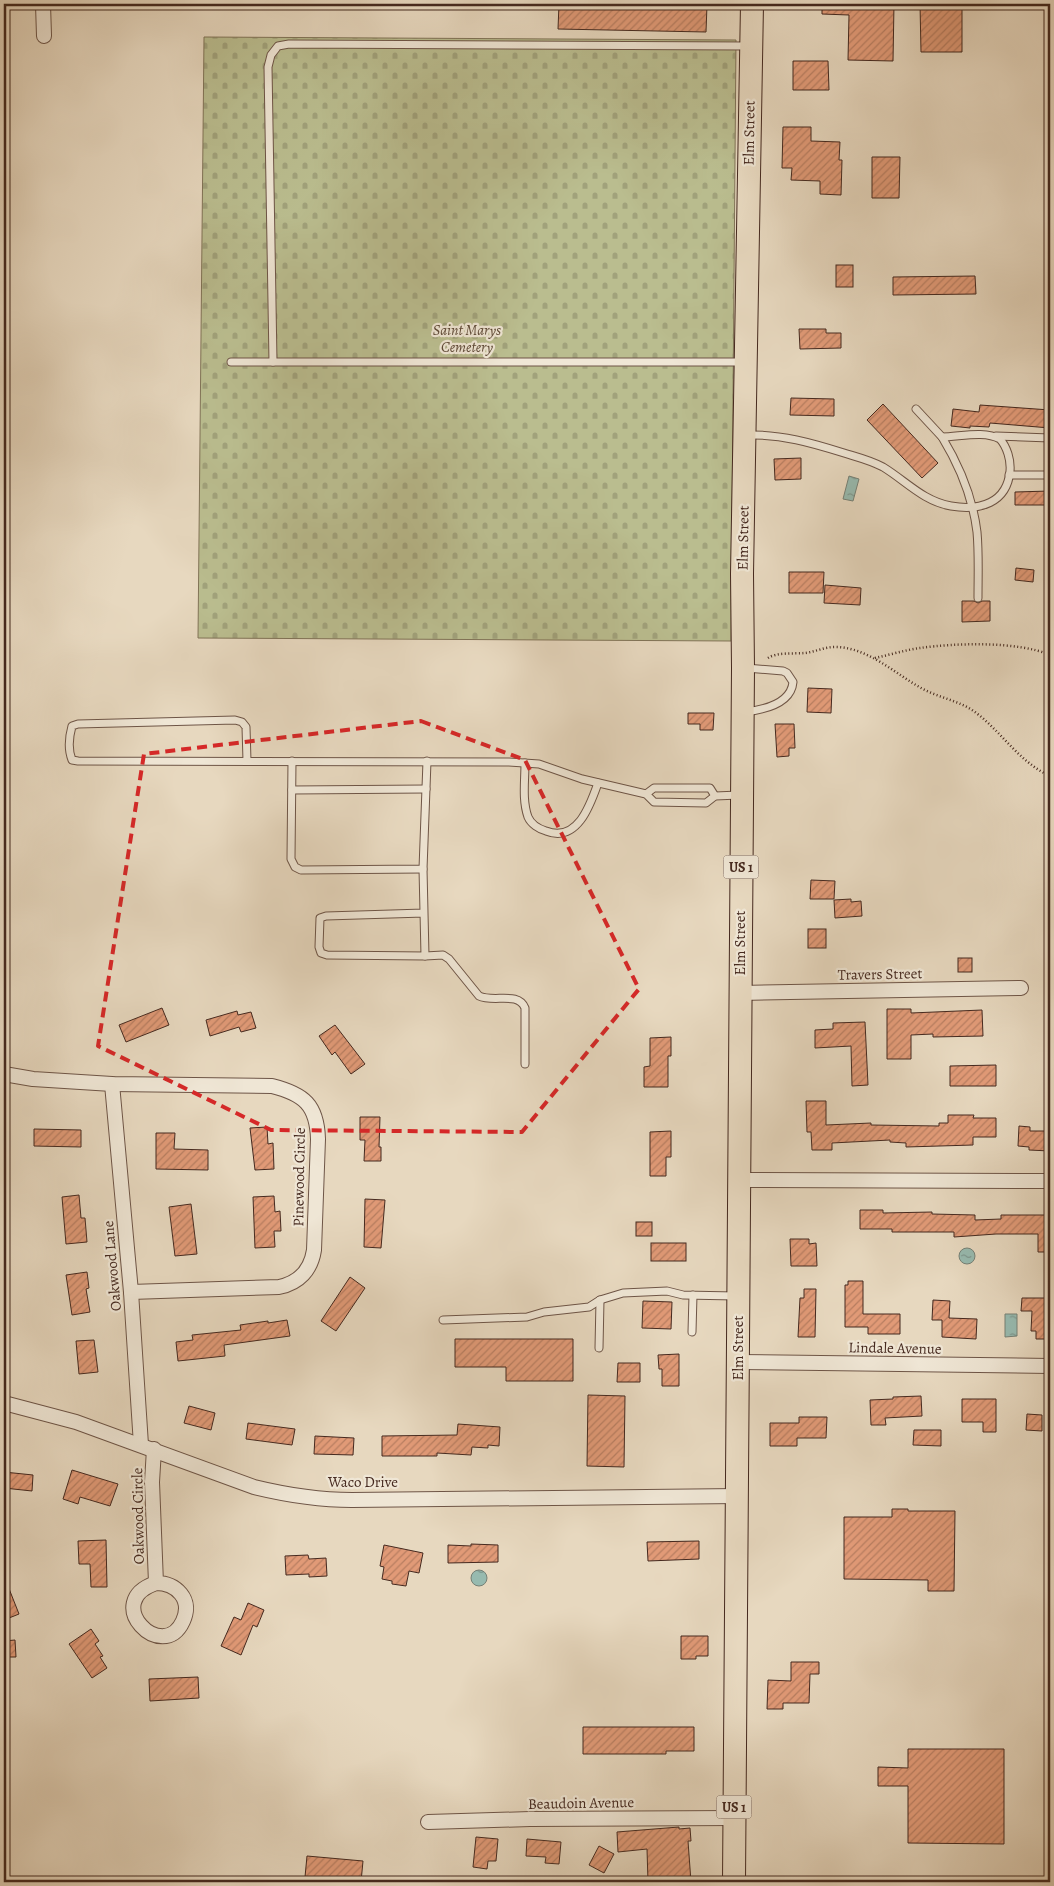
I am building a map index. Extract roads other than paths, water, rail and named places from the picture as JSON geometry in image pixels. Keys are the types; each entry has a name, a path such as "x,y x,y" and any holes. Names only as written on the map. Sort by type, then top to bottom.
{"main road":[{"name":"Elm Street","path":"734,1882 742,713 752,668 742,574 752,4"}],"street":[{"path":"44,4 44,36"},
{"name":"Travers Street","path":"740,993 1021,988"},
{"name":"Pinewood Circle","path":"4,1074 33,1079 112,1084 272,1086 292,1092 304,1100 310,1107 317,1124 314,1250 310,1265 303,1276 291,1284 279,1287 131,1292"},
{"name":"Oakwood Lane","path":"112,1084 131,1292 148,1447"},
{"path":"739,1180 1050,1181"},
{"name":"Lindale Avenue","path":"738,1362 1050,1366"},
{"name":"Waco Drive","path":"4,1403 76,1422 254,1487 284,1494 330,1500 738,1496"},
{"name":"Oakwood Circle","path":"148,1447 152,1482 156,1583"},
{"name":"Beaudoin Avenue","path":"428,1822 530,1819 734,1818"}],"lane":[{"path":"273,362 268,67 271,55 278,46 299,44 751,46"},
{"path":"231,362 745,362"},
{"path":"916,409 942,437 960,471 972,508 977,534 978,598"},
{"path":"744,434 767,434 796,439 873,462 890,472 917,493 935,502 972,508 983,506 996,499 1006,487 1010,461 1004,444 1000,439 992,436"},
{"path":"942,437 1050,438"},
{"path":"1009,475 1050,475"},
{"path":"742,713 762,710 780,701 790,693 793,682 787,673 774,669 752,668"},
{"path":"247,761 246,727 242,722 236,720 78,724 72,726 70,732 69,753 72,760 78,761 525,763 539,764 598,783 646,794 654,802 706,803 715,796 741,795"},
{"path":"292,761 292,859 295,867 301,870 424,869"},
{"path":"425,956 424,869 427,762"},
{"path":"525,763 524,798 529,820 539,829 552,834 563,833 574,828 584,818 598,783"},
{"path":"646,794 654,788 710,788 715,796"},
{"path":"292,790 426,789"},
{"path":"424,914 326,916 320,918 319,948 321,953 327,955 443,955 449,959 479,996 485,998 516,999 522,1002 525,1008 525,1064"},
{"path":"443,1320 527,1317 544,1312 589,1307 600,1300 624,1293 667,1291 693,1295 739,1296"},
{"path":"692,1332 693,1295"},
{"path":"599,1348 600,1300"}],"water":[{"path":"849,476 859,479 853,501 843,499"},
{"path":"967,1248 975,1256 967,1264 959,1256"},
{"path":"1005,1314 1017,1314 1017,1336 1005,1337"},
{"path":"479,1570 485,1572 487,1578 485,1584 479,1586 473,1584 471,1578 473,1572"}],"park label":[{"name":"Saint Marys Cemetery","path":"467,338"}]}
